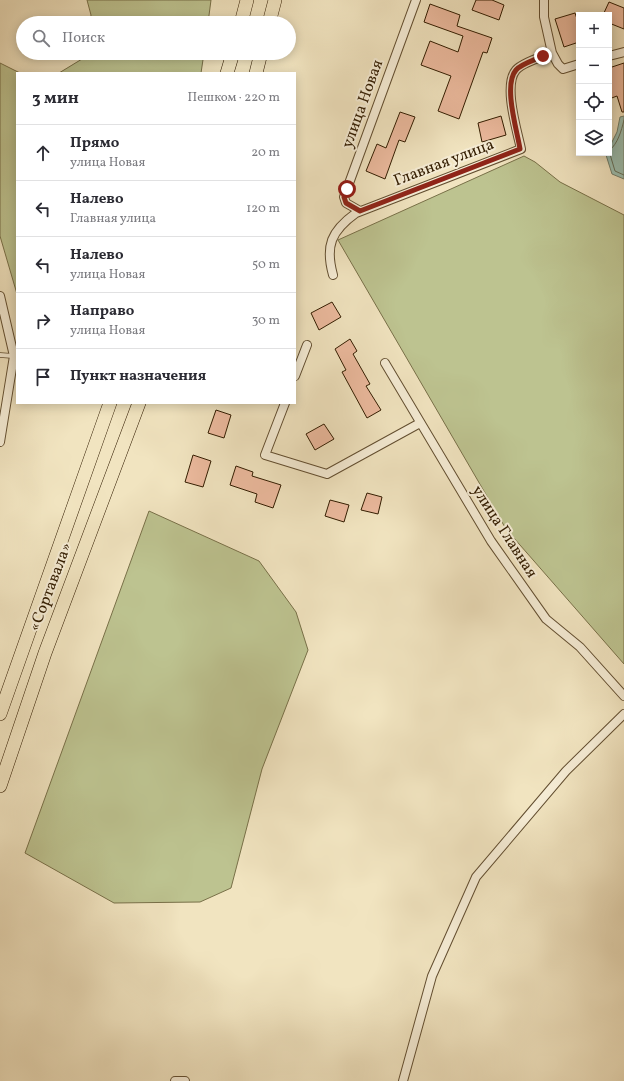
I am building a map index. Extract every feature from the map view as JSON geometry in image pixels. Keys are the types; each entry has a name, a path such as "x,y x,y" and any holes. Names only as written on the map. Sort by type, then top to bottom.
{"highway":[{"path":"243,16 247,0"},
{"path":"271,16 275,0"},
{"path":"227,72 231,60"},
{"path":"256,72 259,60"},
{"name":"«Сортавала»","path":"0,786 45,653 139,404"},
{"name":"«Сортавала»","path":"0,714 108,405"}],"street":[{"name":"улица Новая","path":"360,211 346,203 344,197 416,0"},
{"path":"544,0 544,17 552,53 558,64 563,69 576,65"},
{"path":"612,55 624,52"},
{"name":"Главная улица","path":"333,275 328,258 331,242 344,222 360,211 520,149 511,104 511,77 517,69 552,53"},
{"path":"0,296 16,356 0,442"},
{"path":"296,373 307,345"},
{"name":"улица Главная","path":"385,363 491,542 546,619 580,647 624,696"},
{"path":"285,404 265,455 327,474 420,422"},
{"path":"403,1081 432,976 476,877 566,771 624,714"},
{"path":"175,1081 185,1081"}],"lane":[{"path":"0,355 16,356"}],"green space":[{"path":"87,0 211,0 209,16 91,15"},
{"path":"80,60 203,60 201,72 61,72"},
{"path":"0,63 18,72 16,72 16,291 0,236"},
{"path":"524,156 535,162 560,182 624,215 624,664 506,529 338,240"},
{"path":"149,511 259,561 296,612 308,650 262,769 231,888 200,902 114,903 25,853"}],"water":[{"path":"624,116 624,179 612,174 606,156 612,156 612,142 617,132 620,117"}],"building":[{"path":"476,0 492,0 504,5 499,20 472,10"},
{"path":"609,2 624,8 624,29 612,24 612,12 604,12"},
{"path":"430,4 460,15 457,26 492,38 487,53 483,52 459,119 438,111 451,76 421,65 430,41 458,52 463,36 424,22"},
{"path":"575,13 576,43 564,47 555,19"},
{"path":"624,63 624,112 622,112 617,96 612,98 612,67"},
{"path":"400,112 415,117 405,142 399,140 385,179 366,171 377,144 386,148"},
{"path":"501,116 506,135 482,142 478,123"},
{"path":"332,302 341,317 319,330 311,313"},
{"path":"350,339 357,351 353,354 370,384 366,386 381,410 367,418 342,372 346,370 335,349"},
{"path":"216,410 231,415 224,438 208,433"},
{"path":"324,424 334,439 315,450 306,434"},
{"path":"193,455 211,461 203,487 185,482"},
{"path":"236,466 253,472 252,476 281,485 273,508 255,502 257,494 230,485"},
{"path":"367,493 382,497 378,514 361,510"},
{"path":"330,500 349,505 344,522 325,516"}],"route":[{"path":"347,189 344,197 346,203 360,211 520,149 516,121 511,104 511,77 517,69 543,56"}]}
